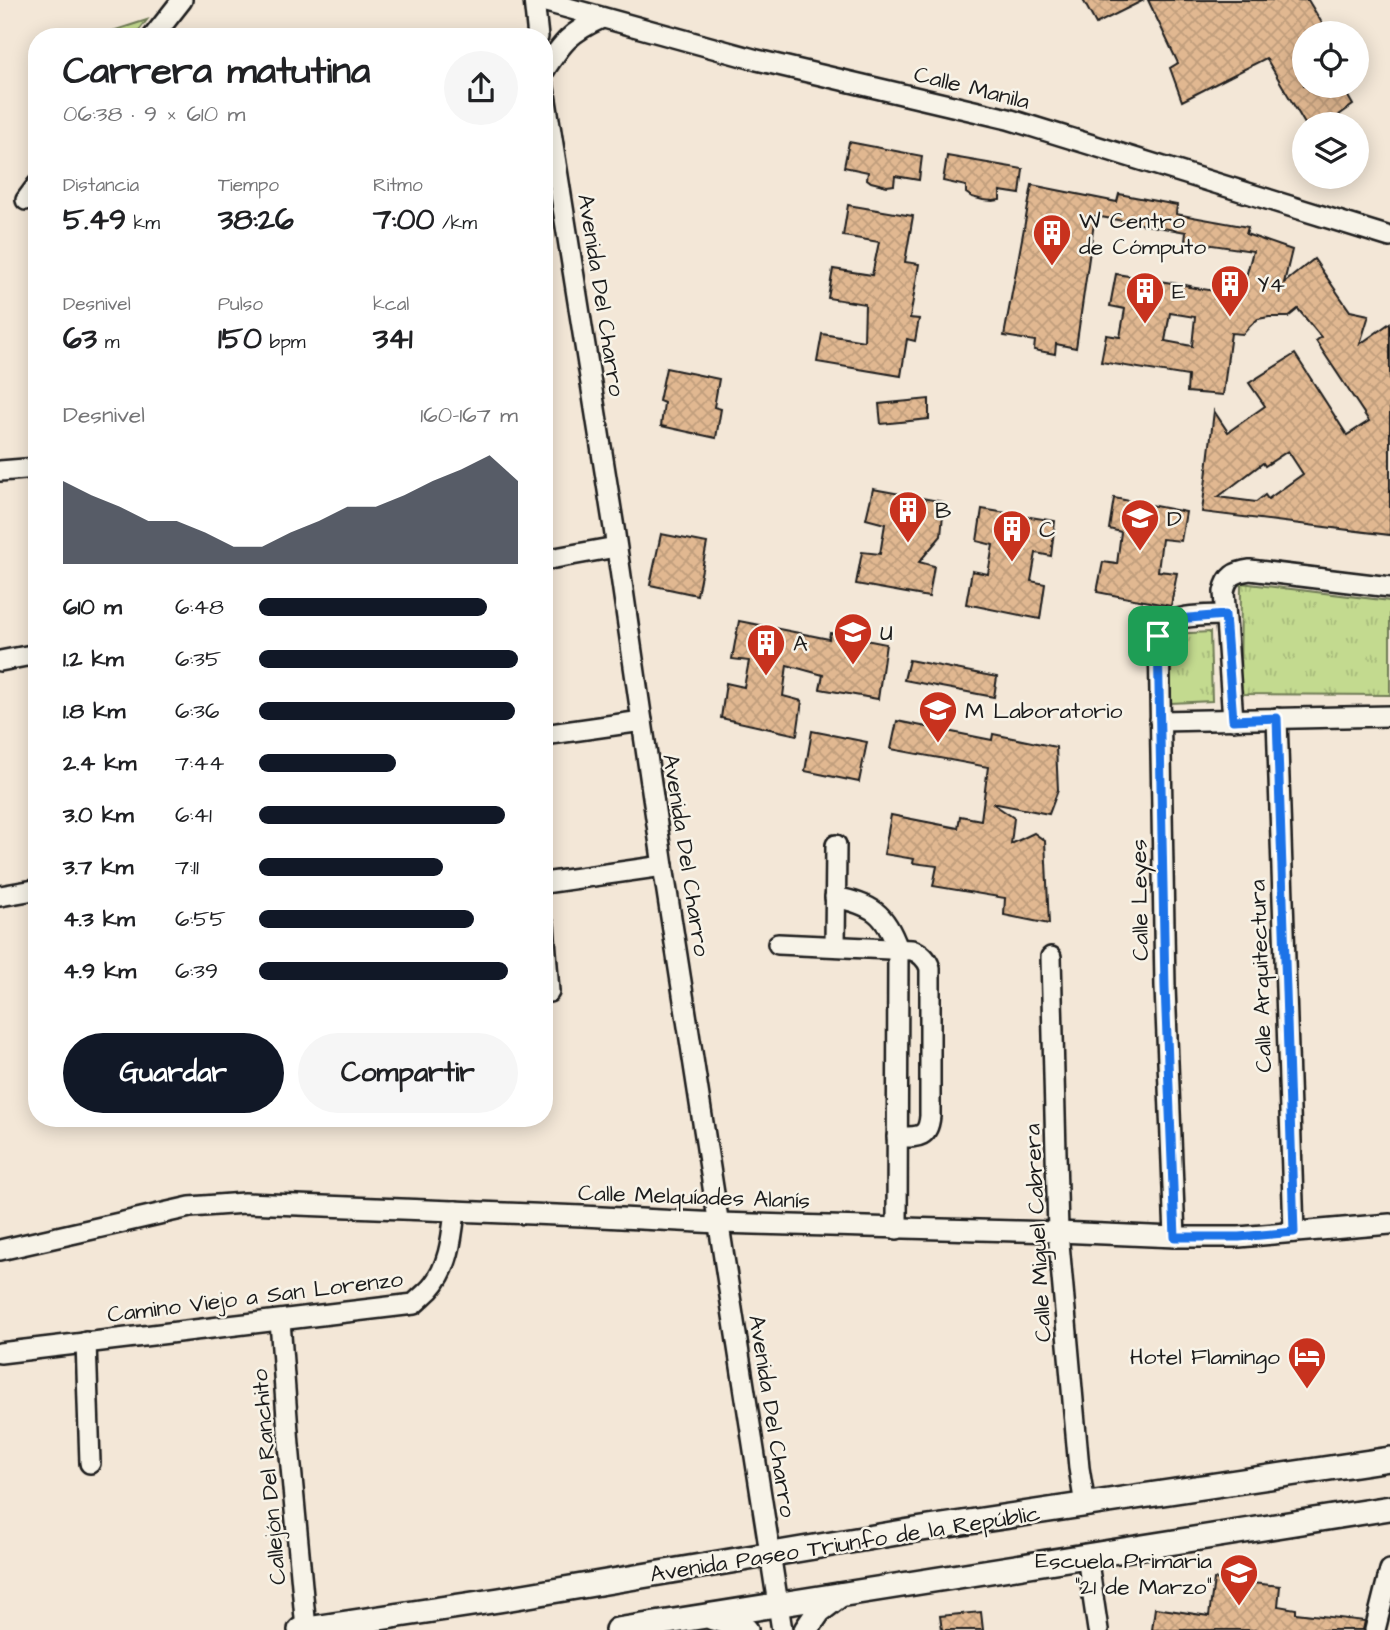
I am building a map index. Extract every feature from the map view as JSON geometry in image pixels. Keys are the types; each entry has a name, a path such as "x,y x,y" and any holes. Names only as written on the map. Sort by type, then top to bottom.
{"main road":[{"name":"Avenida Paseo Triunfo de la Repúblic","path":"303,1630 909,1531 1390,1459"},
{"path":"617,1630 1390,1508"},
{"path":"806,1630 819,1611 841,1594"},
{"path":"706,1616 746,1630"}],"street":[{"path":"160,28 182,0"},
{"path":"536,0 538,28"},
{"name":"Calle Manila","path":"536,0 757,60 1008,119 1390,237"},
{"path":"553,57 570,36 602,18"},
{"name":"Avenida Del Charro","path":"553,145 782,1630"},
{"path":"0,471 28,469"},
{"path":"553,558 616,547"},
{"path":"1233,720 1224,592 1229,578 1250,570 1390,587"},
{"name":"Calle Leyes","path":"1175,1237 1165,987 1158,636 1162,627 1177,619 1225,615"},
{"path":"0,660 28,655"},
{"path":"1160,721 1390,716"},
{"name":"Calle Arquitectura","path":"1277,718 1294,1232"},
{"path":"553,734 642,721"},
{"path":"835,946 836,845"},
{"path":"553,882 663,866"},
{"path":"0,896 28,891"},
{"path":"835,897 874,909 888,926 898,949 897,1228"},
{"path":"778,944 912,950 927,961 930,968 929,1127 922,1134 897,1137"},
{"name":"Calle Miguel Cabrera","path":"1051,957 1058,1232 1079,1468 1086,1505"},
{"name":"Calle Melquíades Alanís","path":"0,1250 190,1207 244,1203 719,1223 1175,1237 1239,1237 1390,1224"},
{"name":"Camino Viejo a San Lorenzo","path":"0,1353 414,1304 439,1277 451,1244 455,1211"},
{"name":"Callejón Del Ranchito","path":"280,1321 303,1630"},
{"path":"86,1342 90,1463"},
{"path":"1087,1556 1098,1630"},
{"path":"1375,1630 1390,1570"}],"green space":[{"path":"147,20 141,28 122,28"},
{"path":"1241,583 1390,601 1390,695 1240,694"},
{"path":"1210,632 1212,701 1171,703 1171,634"}],"building":[{"path":"1083,0 1144,0 1096,24"},
{"path":"1148,0 1308,0 1321,21 1292,21 1292,98 1349,98 1353,105 1343,112 1298,112 1266,58 1182,101 1170,68 1178,63"},
{"path":"849,142 922,156 919,180 895,176 894,185 871,182 867,179 868,172 844,167"},
{"path":"947,156 1023,169 1020,194 1000,191 1000,200 993,201 972,197 966,193 966,186 943,181"},
{"path":"1032,185 1117,202 1119,194 1177,205 1176,214 1248,227 1246,234 1292,250 1284,283 1314,259 1350,311 1369,315 1360,344 1390,323 1390,535 1202,512 1214,411 1228,432 1265,406 1249,383 1295,354 1347,435 1369,421 1316,341 1321,337 1298,309 1288,317 1258,319 1243,334 1231,333 1223,395 1187,392 1188,376 1101,362 1106,335 1120,337 1125,309 1110,306 1116,274 1241,295 1253,251 1185,241 1186,232 1095,216 1076,348 1056,344 1055,354 1034,350 1035,341 1004,336","holes":["1170,313 1195,317 1192,346 1165,341","1288,451 1303,474 1268,499 1265,495 1256,502 1218,497 1263,463 1265,466"]},
{"path":"848,205 913,216 905,262 919,264 910,318 919,319 915,341 907,339 901,376 817,362 822,334 864,341 865,304 828,298 833,269 872,275 879,242 843,236"},
{"path":"666,368 719,379 714,407 721,409 716,438 661,426 664,403 659,401"},
{"path":"929,399 929,419 881,424 879,404"},
{"name":"B","path":"873,489 944,502 941,536 919,562 934,566 929,597 856,584 862,552 880,554 885,524 866,519"},
{"name":"D","path":"1114,498 1186,512 1181,541 1162,539 1158,571 1177,573 1171,606 1097,592 1103,562 1117,564 1121,532 1109,529"},
{"name":"C","path":"982,509 1055,521 1051,556 1036,553 1031,581 1045,584 1040,619 966,604 972,571 988,574 993,545 977,541"},
{"path":"661,534 707,543 697,595 650,585"},
{"name":"A","path":"739,621 829,639 830,633 886,644 878,699 820,689 823,675 787,665 783,696 802,701 797,735 721,718 726,683 744,687 749,661 732,659"},
{"path":"909,660 997,677 994,697 904,680"},
{"path":"897,721 992,740 993,734 1056,747 1058,790 1049,814 992,803 1014,818 1011,844 1034,833 1045,841 1049,924 1004,915 1005,898 933,886 937,866 913,863 914,859 884,854 891,815 958,828 960,816 981,820 988,767 891,749"},
{"path":"812,731 867,742 859,782 805,771"},
{"path":"1214,1579 1280,1586 1278,1606 1296,1609 1296,1613 1365,1621 1363,1630 1152,1630 1155,1608 1209,1616"},
{"path":"981,1612 983,1630 942,1630 940,1616"}],"place":[{"name":"W Centro de Cómputo","path":"1052,267"},
{"name":"Y4","path":"1230,318"},
{"name":"E","path":"1145,325"},
{"name":"B","path":"908,544"},
{"name":"D","path":"1140,552"},
{"name":"C","path":"1012,563"},
{"name":"U","path":"853,666"},
{"name":"A","path":"766,677"},
{"name":"M Laboratorio","path":"938,744"},
{"name":"Hotel Flamingo","path":"1307,1390"},
{"name":"Escuela Primaria \"21 de Marzo\"","path":"1239,1607"}],"route":[{"path":"1225,615 1233,720 1277,718 1294,1232 1239,1237 1175,1237 1165,987 1158,636 1162,627 1177,619 1225,615"}]}
